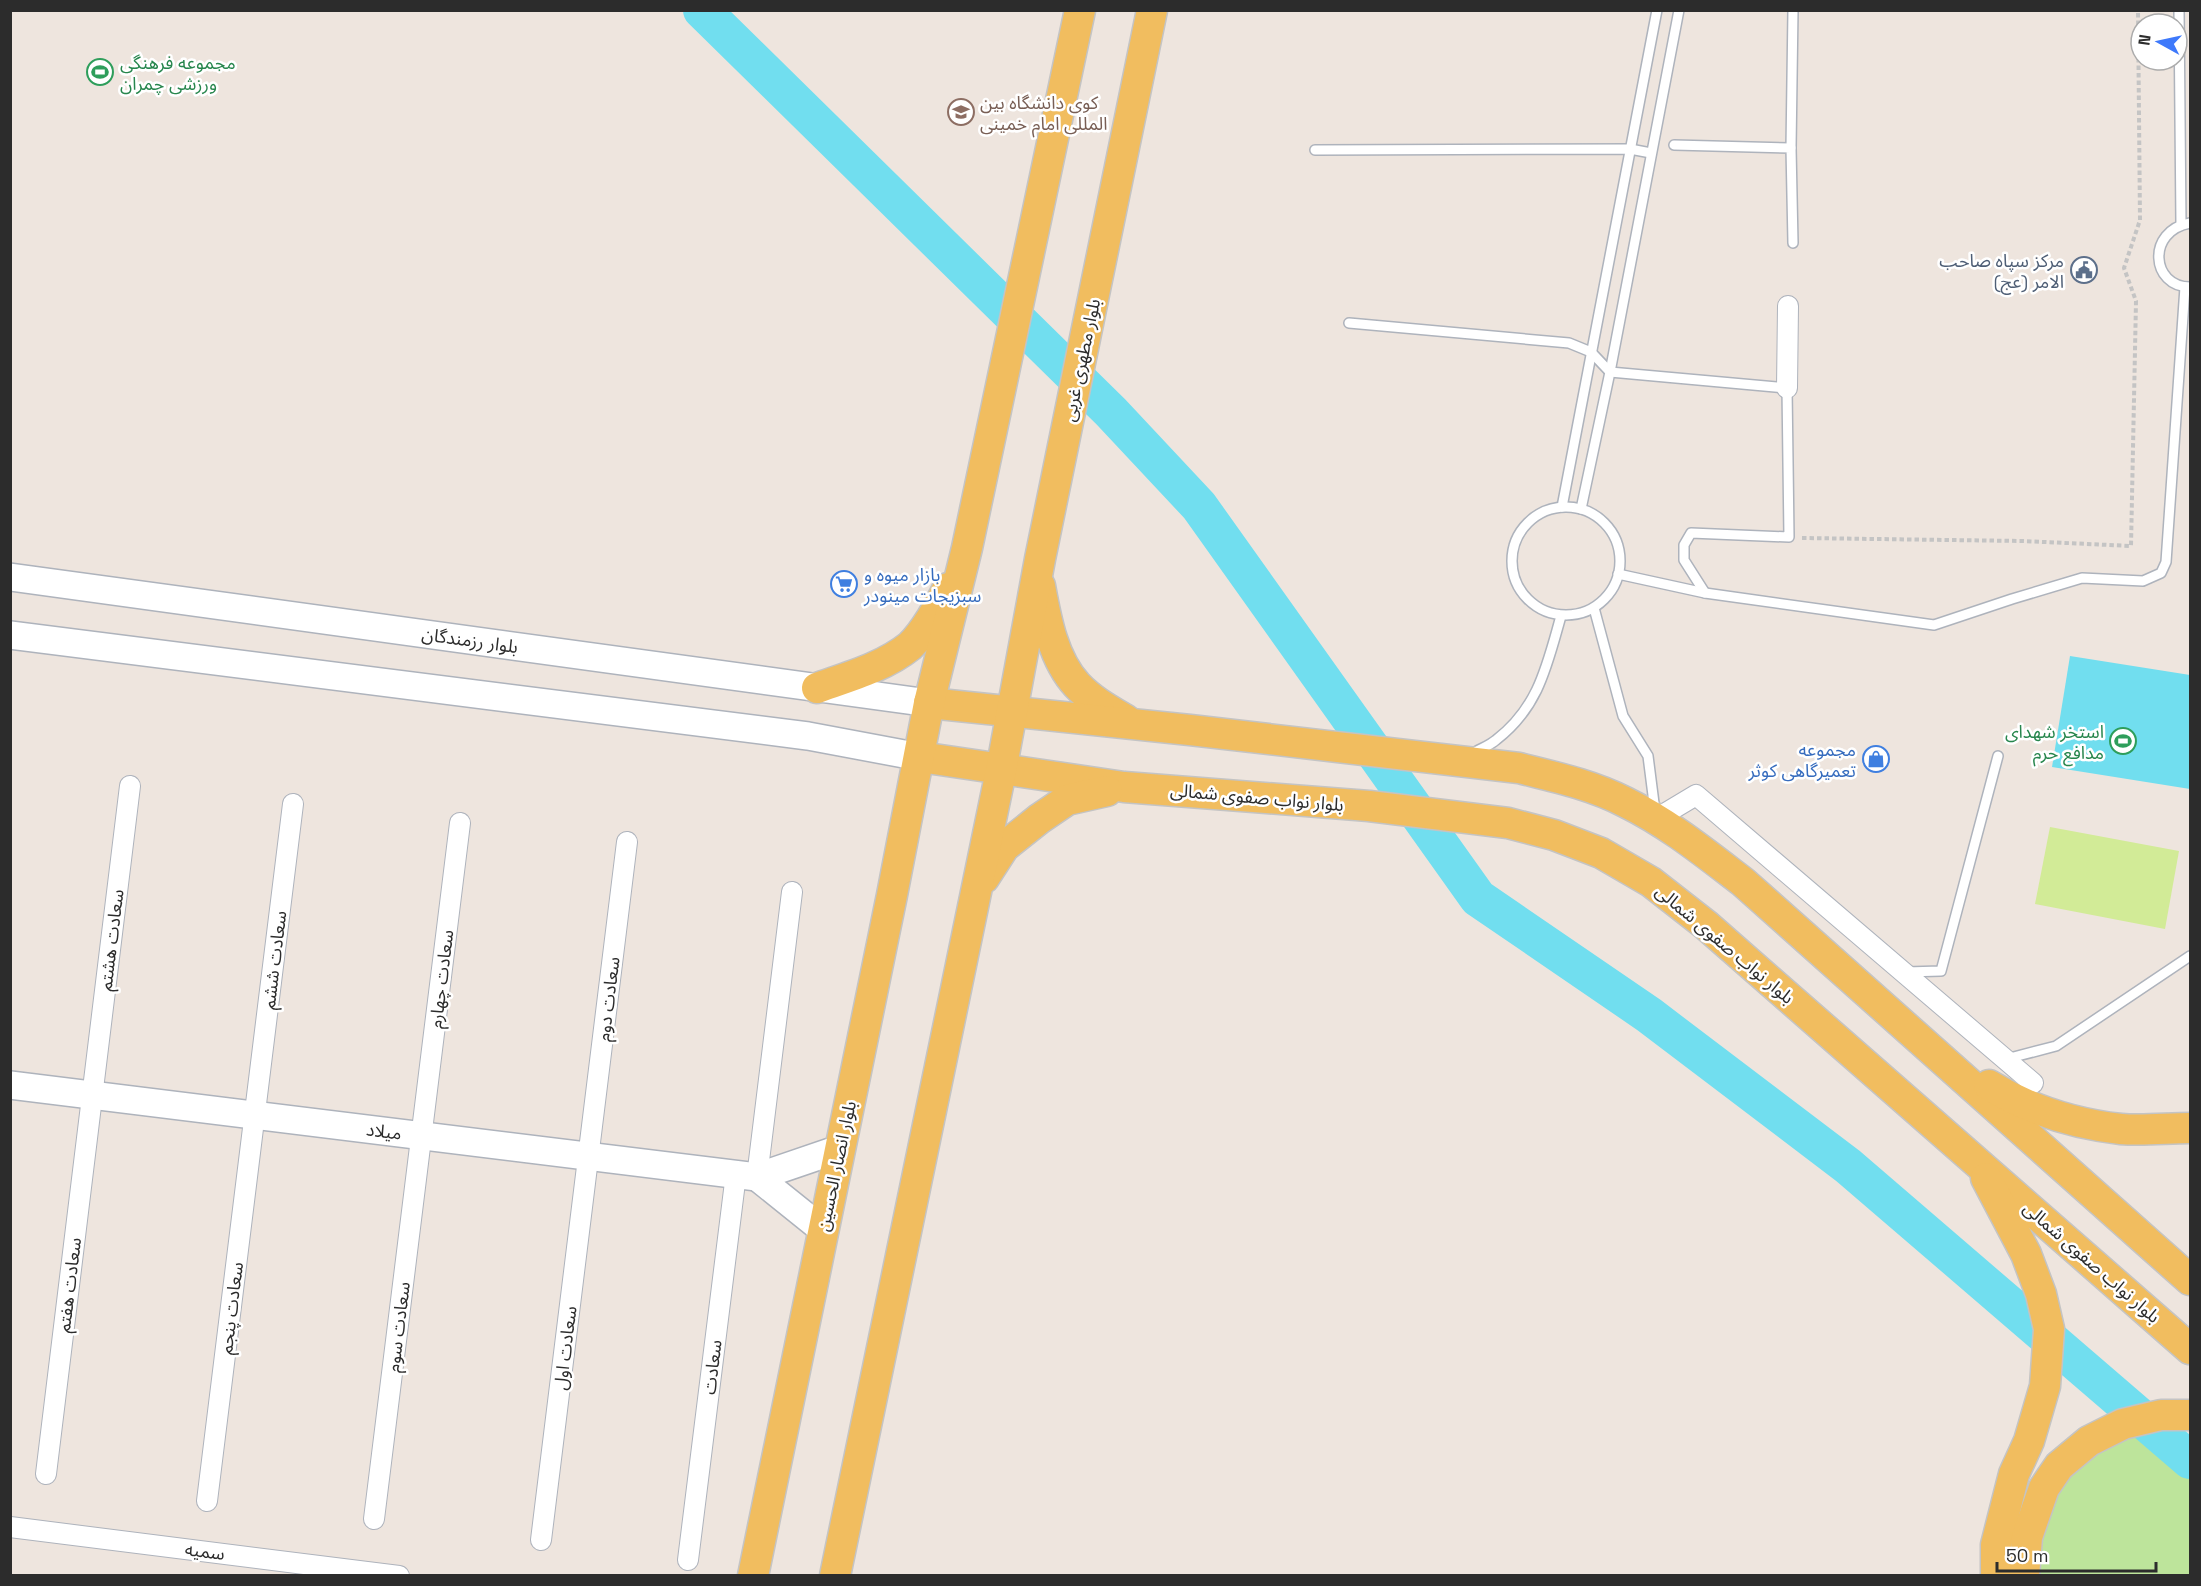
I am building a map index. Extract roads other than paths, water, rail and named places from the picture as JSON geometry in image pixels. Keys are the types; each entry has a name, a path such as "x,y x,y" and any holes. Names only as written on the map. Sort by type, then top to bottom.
{"main road":[{"path":"1080,10 967,548 929,703 1520,768 1570,781 1624,801 1682,835 1743,882 2190,1280"},
{"name":"بلوار مطهری غربی","path":"1002,771 1061,456 1152,10"},
{"path":"818,688 876,666 910,645 939,608 967,548"},
{"path":"1038,574 1056,651 1076,684 1099,704 1134,725"},
{"name":"بلوار رزمندگان","path":"10,577 929,703"},
{"path":"10,635 808,736 920,757"},
{"name":"بلوار انصار الحسین","path":"753,1575 920,757 929,703"},
{"name":"بلوار نواب صفوی شمالی","path":"920,757 1002,771 1124,787 1368,806 1453,816 1508,824 1554,835 1600,853 1651,882 1706,925 2190,1349"},
{"path":"835,1575 970,914 1002,771"},
{"path":"970,914 985,878 1004,847 1067,800 1124,787"},
{"path":"1931,1048 2007,1096 2056,1116 2121,1129 2190,1128"},
{"name":"میلاد","path":"10,1085 746,1176"},
{"path":"746,1176 839,1149"},
{"path":"1978,1162 2026,1254 2041,1294 2049,1329 2045,1386 2029,1441 2014,1474 1996,1545 1996,1575"},
{"path":"746,1176 823,1230"},
{"path":"2024,1575 2027,1537 2044,1488 2059,1466 2089,1441 2124,1424 2161,1415 2190,1415"}],"street":[{"path":"1786,388 1788,306"},
{"name":"سعادت هشتم","path":"92,1095 130,786"},
{"path":"1656,819 1696,795 2033,1083"},
{"name":"سعادت ششم","path":"255,1115 293,804"},
{"name":"سعادت چهارم","path":"422,1136 460,823"},
{"name":"سعادت دوم","path":"588,1156 627,842"},
{"name":"سعادت","path":"688,1560 792,892"},
{"name":"سعادت هفتم","path":"46,1474 92,1095"},
{"name":"سعادت پنجم","path":"207,1501 255,1115"},
{"name":"سعادت سوم","path":"374,1519 422,1136"},
{"name":"سعادت اول","path":"541,1540 588,1156"},
{"name":"سمیه","path":"10,1527 399,1575"}],"lane":[{"path":"1562,507 1657,10"},
{"path":"1581,509 1610,372 1679,10"},
{"path":"1792,10 1793,243"},
{"path":"1618,574 1704,593 1934,625 2012,598 2082,578 2143,581 2161,573 2166,562 2188,287 2174,283 2166,276 2160,267 2158,256 2164,237 2186,224 2179,10"},
{"path":"1674,145 1791,148"},
{"path":"1314,150 1630,150 1651,153"},
{"path":"1349,323 1569,344 1592,351 1610,372 1786,388 1789,537 1691,533 1684,545 1684,560 1704,593"},
{"path":"1562,507 1581,509 1598,517 1611,530 1619,547 1620,566 1616,583 1607,597 1594,608 1578,615 1561,616 1544,611 1524,595 1513,572 1512,555 1517,537 1528,522 1544,512 1562,507"},
{"path":"1594,608 1623,716 1648,756 1656,819"},
{"path":"1460,760 1496,740 1526,710 1542,681 1561,616"},
{"path":"1903,972 1941,971 1998,756"},
{"path":"2006,1059 2056,1046 2190,956"}],"water":[{"name":"استخر شهدای مدافع حرم","path":"2070,656 2190,675 2190,789 2052,767"}],"waterway":[{"path":"702,10 1111,412 1199,506 1478,898 1649,1015 1848,1166 2190,1460"}],"place":[{"name":"مجموعه فرهنگی ورزشی چمران","path":"100,72"},
{"name":"کوی دانشگاه بین المللی امام خمینی","path":"961,112"},
{"name":"مرکز سپاه صاحب الامر (عج)","path":"2084,270"},
{"name":"بازار میوه و سبزیجات مینودر","path":"844,584"},
{"name":"استخر شهدای مدافع حرم","path":"2123,741"},
{"name":"مجموعه تعمیرگاهی کوثر","path":"1876,759"}]}
